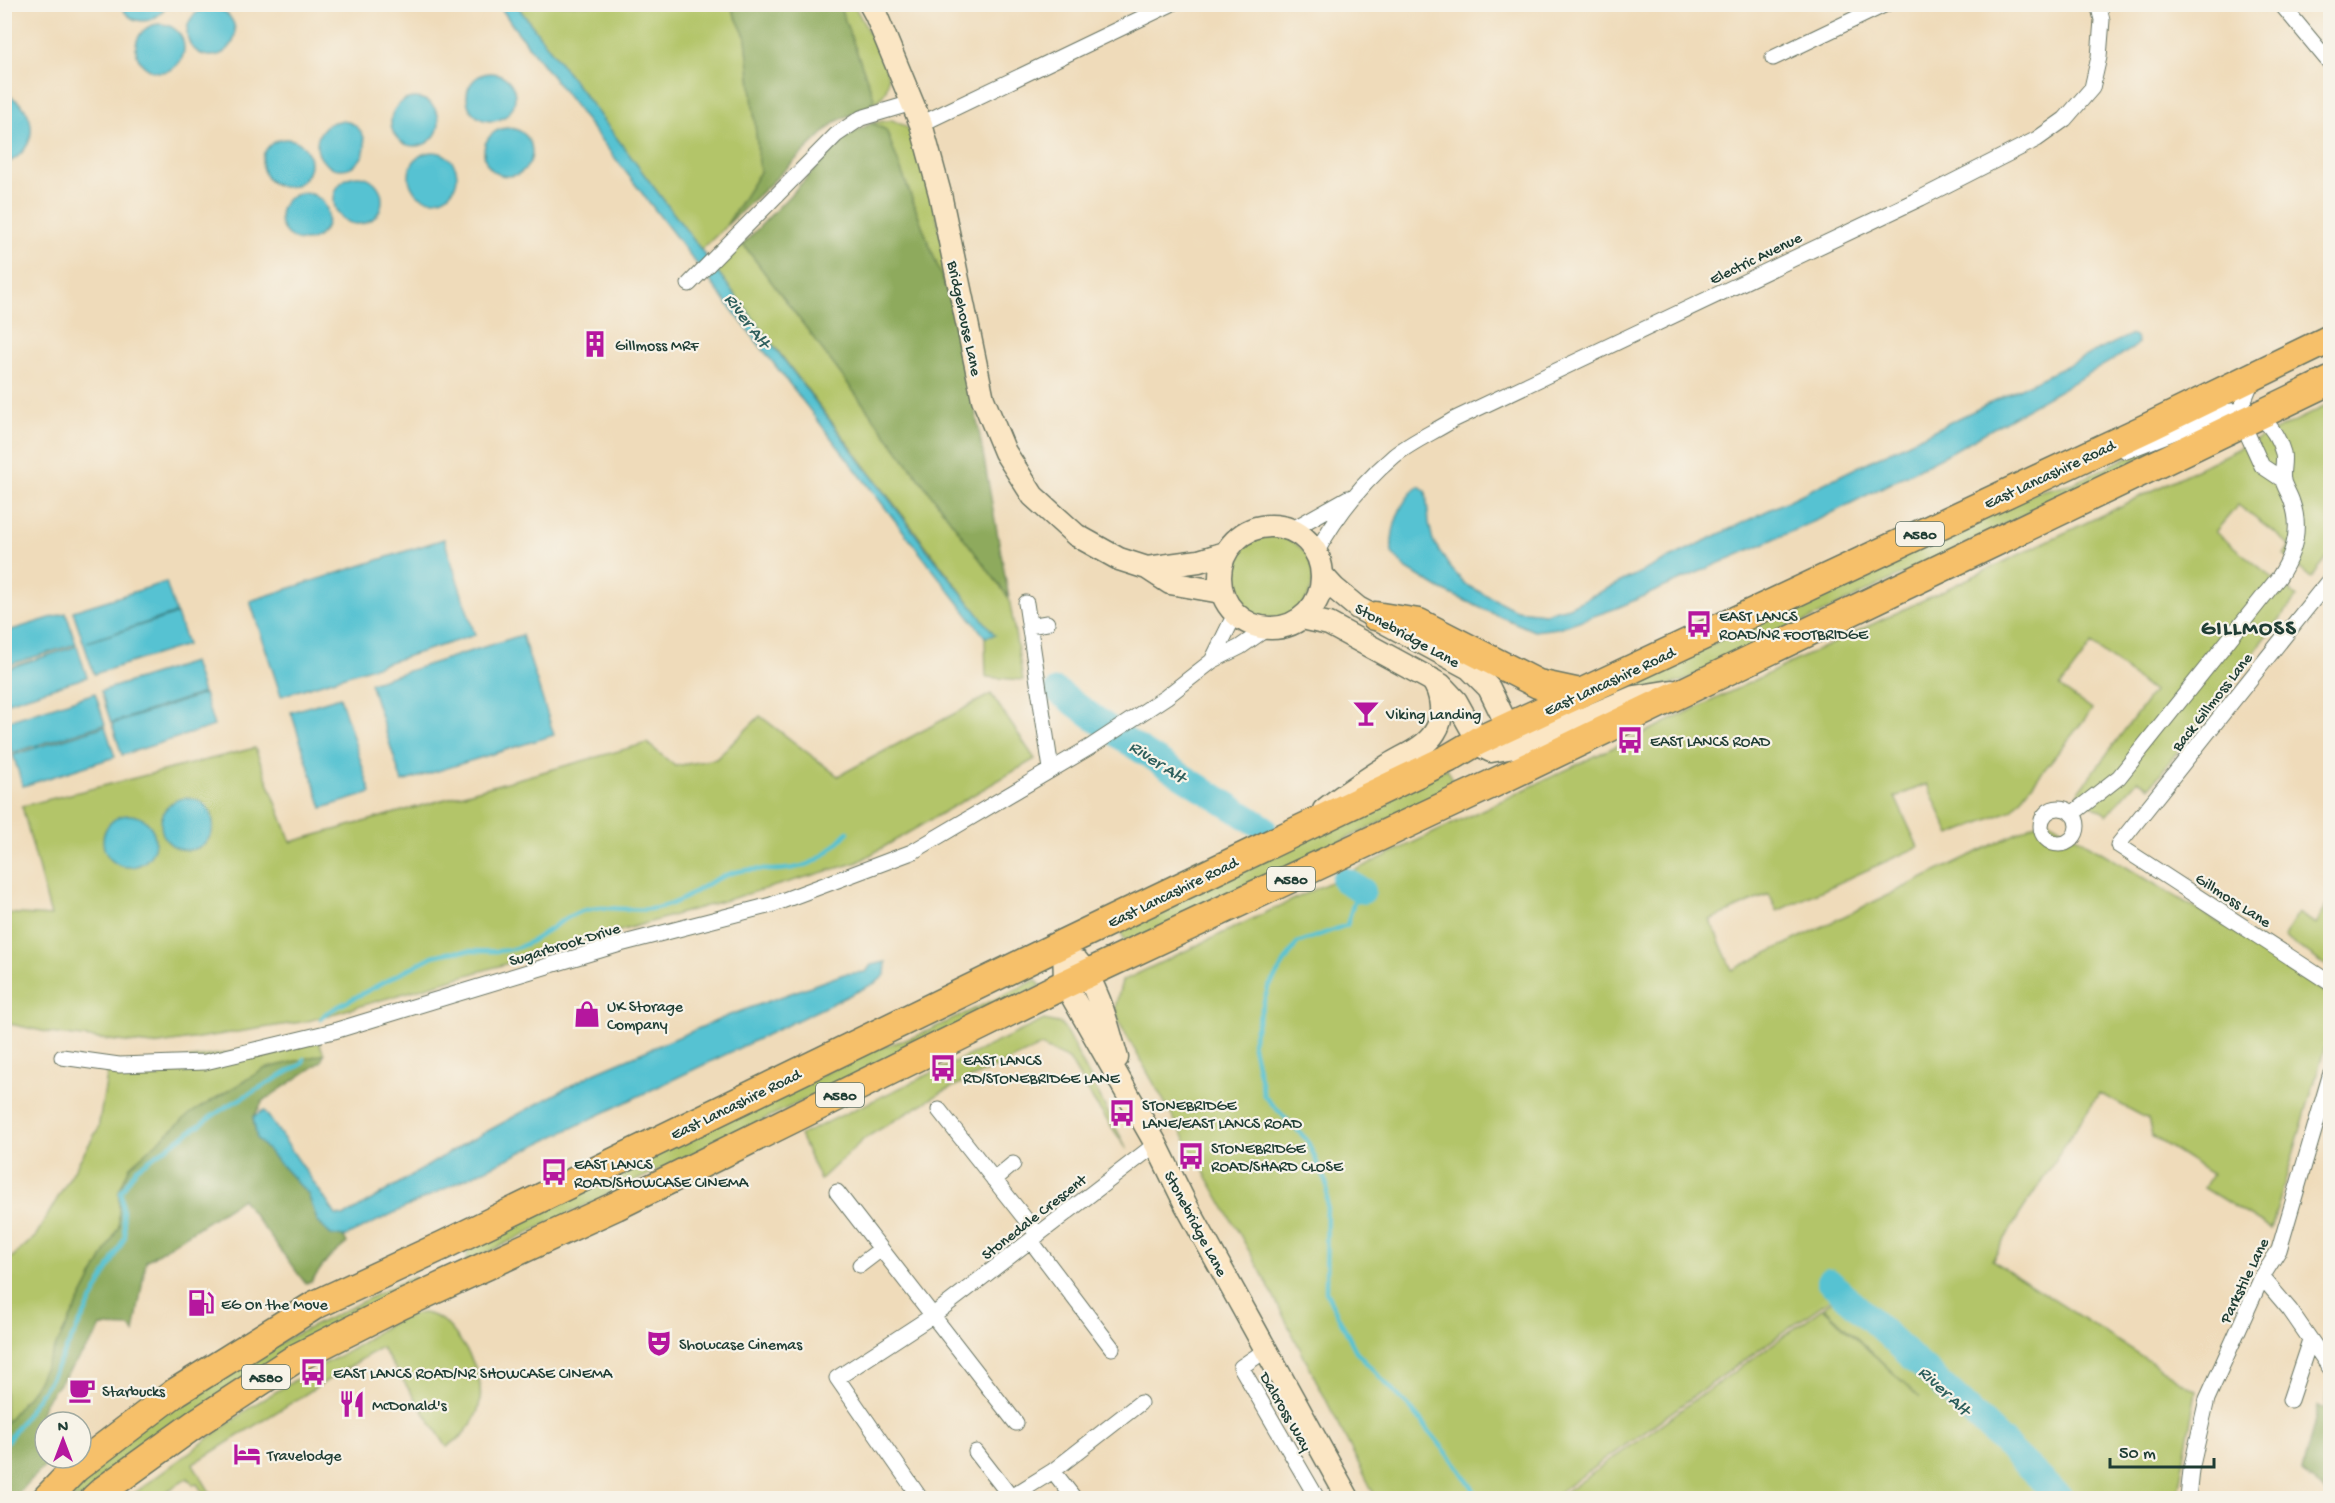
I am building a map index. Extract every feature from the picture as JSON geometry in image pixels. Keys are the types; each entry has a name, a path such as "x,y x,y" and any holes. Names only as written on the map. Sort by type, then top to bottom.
{"highway":[{"name":"East Lancashire Road","path":"46,1498 76,1468 176,1392 315,1305 455,1240 1449,758 1478,741 1509,738 1580,693 2030,483 2331,339"},
{"name":"A580","path":"95,1498 198,1422 296,1358 401,1305 616,1206 1076,979 1494,783 2248,417 2331,381"},
{"path":"1375,616 1419,623 1538,684 1580,693"}],"street":[{"name":"Bridgehouse Lane","path":"870,4 921,124 940,194 982,399 1005,452 1033,496 1076,536 1119,559 1147,568 1170,583 1221,592"},
{"path":"921,124 1172,4"},
{"path":"1773,58 1886,4"},
{"name":"Electric Avenue","path":"1316,553 1355,493 1395,455 1453,420 1921,198 2037,139 2065,118 2092,88 2099,57 2102,20 2098,4"},
{"path":"2281,4 2331,63"},
{"path":"689,284 836,135 861,118 912,103"},
{"path":"2256,374 2249,386 2248,417 2262,466 2283,480"},
{"path":"2030,483 2135,448 2231,411 2269,425 2283,454 2283,480 2293,503 2297,522 2295,543 2288,563 2119,777 2072,814"},
{"name":"Electric Avenue","path":"1291,530 1355,493"},
{"path":"1266,526 1291,530 1305,539 1316,553 1322,575 1320,591 1314,606 1291,625 1266,629 1249,624 1235,615 1221,592 1219,572 1225,553 1233,542 1253,529 1266,526"},
{"name":"Bridgehouse Lane","path":"1147,568 1198,561 1225,553"},
{"name":"Stonebridge Lane","path":"1322,575 1346,599 1469,668 1489,688 1509,738"},
{"name":"Back Gillmoss Lane","path":"2118,845 2331,579"},
{"path":"1026,603 1051,769"},
{"path":"1212,661 1235,615"},
{"name":"Stonebridge Lane","path":"1302,618 1329,624 1428,676 1450,692 1478,741"},
{"path":"1029,626 1047,623"},
{"path":"1212,661 1240,647 1266,629"},
{"name":"Sugarbrook Drive","path":"62,1057 119,1065 205,1062 334,1031 620,944 771,904 912,852 1090,747 1166,697 1212,661"},
{"path":"1303,827 1348,790 1423,745 1435,732 1438,725 1439,692 1428,676"},
{"path":"1494,783 1503,771 1509,738 1634,697 1689,689"},
{"name":"Gillmoss Lane","path":"2118,845 2331,984"},
{"name":"Stonebridge Lane","path":"1064,943 1076,979 1126,1092 1348,1498"},
{"name":"Parkstile Lane","path":"2188,1498 2191,1470 2207,1399 2262,1277 2279,1251 2324,1122 2331,1076"},
{"path":"939,1110 994,1180 1112,1348"},
{"name":"Stonedale Crescent","path":"920,1498 837,1378 932,1316 1156,1144"},
{"path":"994,1180 1013,1164"},
{"path":"837,1192 1016,1423"},
{"path":"860,1265 881,1249"},
{"path":"2262,1277 2290,1310 2331,1368"},
{"path":"2290,1401 2310,1340"},
{"name":"Dalcross Way","path":"1266,1350 1241,1367 1317,1498"},
{"path":"976,1452 1011,1497 1053,1470 1140,1403"},
{"path":"1053,1470 1074,1498"}],"green space":[{"path":"511,5 730,5 746,38 760,172 726,226 701,250 518,7"},
{"path":"730,5 839,5 874,98 870,106 835,122 726,226 760,172 746,38"},
{"path":"839,5 854,5 886,70 888,82 886,91 878,101 870,106 874,98"},
{"path":"892,120 905,126 914,135 931,189 960,326 886,130 872,123"},
{"path":"872,123 886,130 960,326 1009,598 743,244 848,135"},
{"path":"743,244 1009,598 1023,680 986,677 985,637 994,635 717,271"},
{"path":"2330,404 2330,554 2311,578 2284,555 2290,545 2238,505 2215,532 2297,597 2150,787 2138,780 2107,815 2077,794 2153,692 2092,644 2060,687 2092,710 2012,810 1950,835 1927,784 1895,797 1918,847 1777,911 1769,894 1710,920 1732,970 2046,819 2230,929 2330,996 2330,1030 2271,1229 2204,1188 2212,1174 2152,1136 2148,1119 2099,1093 1992,1260 2196,1391 2177,1498 1558,1498 1823,1308 1920,1398 1824,1307 1850,1285 1551,1498 1376,1498 1260,1270 1120,1024 1115,1008 1122,981 2119,507"},
{"path":"2188,435 1681,682 1589,702 2035,492 2074,483 2134,454"},
{"path":"1272,536 1288,539 1301,548 1310,561 1313,577 1310,593 1301,606 1288,615 1272,618 1256,615 1243,606 1234,593 1231,577 1234,561 1243,548 1256,539"},
{"path":"991,694 1035,759 858,862 308,1021 153,1045 56,1034 5,1023 4,913 51,916 22,806 255,748 291,842 647,743 675,766 716,759 760,716 838,776"},
{"path":"1447,768 1456,786 1127,944 1119,929"},
{"path":"2330,901 2330,968 2284,937 2298,913 2316,924"},
{"path":"1036,980 1041,986 465,1263 471,1240 873,1050 917,1036"},
{"path":"1044,1020 1062,1024 1127,1149 1093,1100 1069,1059 1041,1046 944,1091 865,1138 820,1180 800,1135"},
{"path":"318,1040 324,1054 264,1069 119,1191 119,1226 34,1388 5,1425 5,1270 9,1260 35,1237 98,1129 108,1070"},
{"path":"324,1054 321,1062 263,1101 253,1118 257,1139 308,1194 318,1222 331,1235 344,1237 347,1243 327,1260 311,1282 305,1283 242,1199 146,1261 134,1333 130,1327 101,1326 96,1336 44,1403 42,1410 33,1410 33,1470 41,1470 13,1498 5,1498 4,1425 34,1388 119,1226 119,1191 130,1166 191,1113 264,1069"},
{"path":"414,1276 418,1285 82,1498 57,1498 90,1470 93,1470 93,1467 143,1425 285,1340"},
{"path":"423,1313 440,1319 452,1329 469,1354 480,1383 478,1411 472,1424 447,1447 381,1347 193,1464 211,1494 206,1497 197,1484 193,1485 188,1478 156,1498 128,1498 252,1406 307,1373 309,1376 320,1371 318,1367 348,1352 394,1322"},
{"path":"2330,1364 2330,1498 2319,1484"},
{"path":"2318,1406 2330,1411 2323,1432 2322,1462 2330,1474 2330,1494 2302,1472"}],"water":[{"path":"121,4 167,5 157,16 144,21 131,17"},
{"path":"499,5 518,7 928,551 995,635 985,637"},
{"path":"206,8 216,8 228,15 235,27 235,37 228,49 216,56 206,56 191,45 187,37 187,27 198,12"},
{"path":"155,24 165,24 177,31 184,43 184,53 177,65 165,72 155,72 140,61 136,53 136,43 147,28"},
{"path":"486,73 496,73 508,80 515,92 515,102 508,114 496,121 486,121 471,110 467,102 467,92 478,77"},
{"path":"5,94 25,109 30,119 31,129 30,139 25,149 5,164"},
{"path":"410,98 420,98 432,105 439,117 439,127 432,139 420,146 410,146 395,135 391,127 391,117 402,102"},
{"path":"336,121 346,121 358,128 365,140 365,150 358,162 346,169 336,169 321,158 317,150 317,140 328,125"},
{"path":"503,128 513,128 525,135 532,147 532,157 525,169 513,176 503,176 488,165 484,157 484,147 495,132"},
{"path":"281,139 291,139 303,146 310,158 310,168 303,180 291,187 281,187 266,176 262,168 262,158 273,143"},
{"path":"428,152 438,152 450,159 457,171 457,181 450,193 438,200 428,200 413,189 409,181 409,171 420,156"},
{"path":"353,176 363,176 375,183 382,195 382,205 375,217 363,224 353,224 338,213 334,205 334,195 345,180"},
{"path":"299,193 309,193 321,200 328,212 328,222 321,234 309,241 299,241 284,230 280,222 280,212 291,197"},
{"path":"2130,335 2135,336 2138,343 2132,349 1951,452 1824,517 1617,608 1558,628 1534,631 1485,610 1440,589 1407,569 1392,553 1393,535 1398,516 1406,499 1419,486 1426,491 1433,541 1449,566 1466,585 1516,610 1545,613 1569,607"},
{"path":"444,539 475,635 281,696 250,601"},
{"path":"166,582 176,613 87,642 177,614 187,645 94,674 73,611"},
{"path":"66,613 76,644 5,666 5,632"},
{"path":"522,635 554,735 402,782 370,683"},
{"path":"77,646 87,677 5,703 5,669"},
{"path":"193,662 203,693 111,723 101,691"},
{"path":"95,693 105,724 12,753 5,722"},
{"path":"204,694 214,726 122,755 112,724"},
{"path":"340,697 371,793 322,808 291,712"},
{"path":"105,726 115,757 23,786 13,755"},
{"path":"187,798 197,800 205,806 211,814 213,824 211,834 205,842 197,848 187,850 177,848 169,842 163,834 161,824 163,814 169,806 177,800"},
{"path":"129,815 139,817 147,823 153,831 155,841 153,851 147,859 139,865 129,867 119,865 111,859 105,851 103,841 105,831 111,823 119,817"},
{"path":"886,962 885,975 877,982 344,1237 331,1235 318,1222 308,1194 257,1139 253,1117 264,1110 336,1215 345,1216 462,1145 594,1073 730,1015 844,974 866,972 871,965"}],"waterway":[{"name":"River Alt","path":"1057,691 1131,744 1263,827"},
{"path":"321,1019 326,1013 433,956 460,951 513,949 535,939 566,918 582,911 599,908 641,910 663,907 734,872 795,868 814,862 848,832"},
{"name":"River Alt","path":"1344,880 1363,891"},
{"path":"1358,888 1347,925 1297,943 1268,988 1252,1042 1264,1096 1307,1140 1327,1185 1326,1292 1357,1353 1411,1409 1456,1464 1479,1498"},
{"path":"4,1446 50,1380 125,1237 121,1192 137,1168 224,1108 302,1064 304,1059"},
{"name":"River Alt","path":"1829,1281 2061,1498"}],"place":[{"name":"Gillmoss MRF","path":"595,344"},
{"name":"EAST LANCS ROAD/NR FOOTBRIDGE","path":"1699,624"},
{"name":"Viking Landing","path":"1366,713"},
{"name":"EAST LANCS ROAD","path":"1630,740"},
{"name":"UK Storage Company","path":"587,1014"},
{"name":"EAST LANCS RD/STONEBRIDGE LANE","path":"943,1068"},
{"name":"STONEBRIDGE LANE/EAST LANCS ROAD","path":"1122,1113"},
{"name":"STONEBRIDGE ROAD/SHARD CLOSE","path":"1191,1156"},
{"name":"EAST LANCS ROAD/SHOWCASE CINEMA","path":"554,1172"},
{"name":"EG On the Move","path":"201,1303"},
{"name":"Showcase Cinemas","path":"659,1343"},
{"name":"EAST LANCS ROAD/NR SHOWCASE CINEMA","path":"313,1372"},
{"name":"Starbucks","path":"82,1390"},
{"name":"McDonald's","path":"352,1404"},
{"name":"Travelodge","path":"247,1454"}],"district":[{"name":"GILLMOSS","path":"2249,626"}]}
